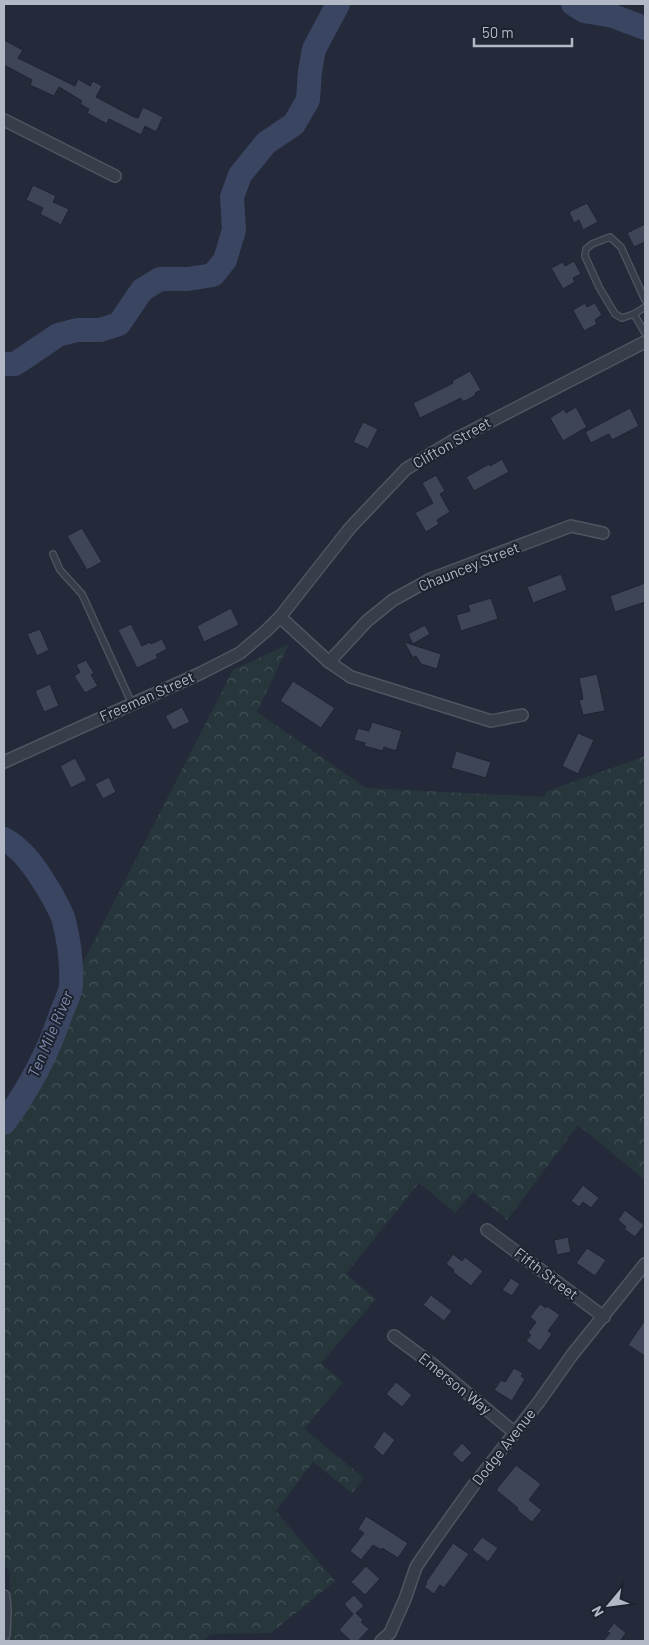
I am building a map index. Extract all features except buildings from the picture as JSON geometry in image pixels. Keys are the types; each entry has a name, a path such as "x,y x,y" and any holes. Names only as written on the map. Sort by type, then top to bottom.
{"street":[{"path":"4,120 114,176"},
{"name":"Clifton Street","path":"280,617 350,528 406,470 454,440 645,342"},
{"name":"Chauncey Street","path":"329,662 366,621 394,600 430,579 571,526 602,533"},
{"path":"280,617 329,662 351,677 491,721 522,715"},
{"name":"Freeman Street","path":"4,762 201,673 240,652 266,632 280,617"},
{"name":"Fifth Street","path":"487,1230 604,1317"},
{"name":"Dodge Avenue","path":"381,1641 390,1633 416,1567 572,1355 645,1264"},
{"name":"Emerson Way","path":"394,1336 436,1367 515,1433"},
{"path":"4,1596 4,1635"}],"lane":[{"path":"645,300 621,248 615,240 610,237 586,248 586,256 591,270 615,314 622,318 634,314 645,307"},
{"path":"634,314 645,333"},
{"path":"53,554 60,570 82,594 132,704"}],"green space":[{"path":"289,644 257,712 366,788 546,797 545,792 645,756 645,1180 578,1125 507,1220 473,1192 455,1213 419,1183 346,1274 376,1299 321,1363 343,1382 304,1429 364,1478 352,1493 313,1462 276,1511 335,1581 271,1633 211,1634 202,1641 9,1641 10,1574 4,1564 4,1105 52,1023 233,670"}],"waterway":[{"name":"Ten Mile River","path":"4,364 15,364 58,335 77,330 100,330 119,324 142,290 160,279 188,279 213,275 225,260 234,230 232,197 240,175 266,143 294,124 308,100 314,49 338,4"},
{"name":"Ten Mile River","path":"573,4 584,11 613,16 645,28"},
{"name":"Ten Mile River","path":"4,839 17,848 28,860 43,880 59,908 64,921 71,962 69,996 51,1041 22,1097 4,1123"}]}
